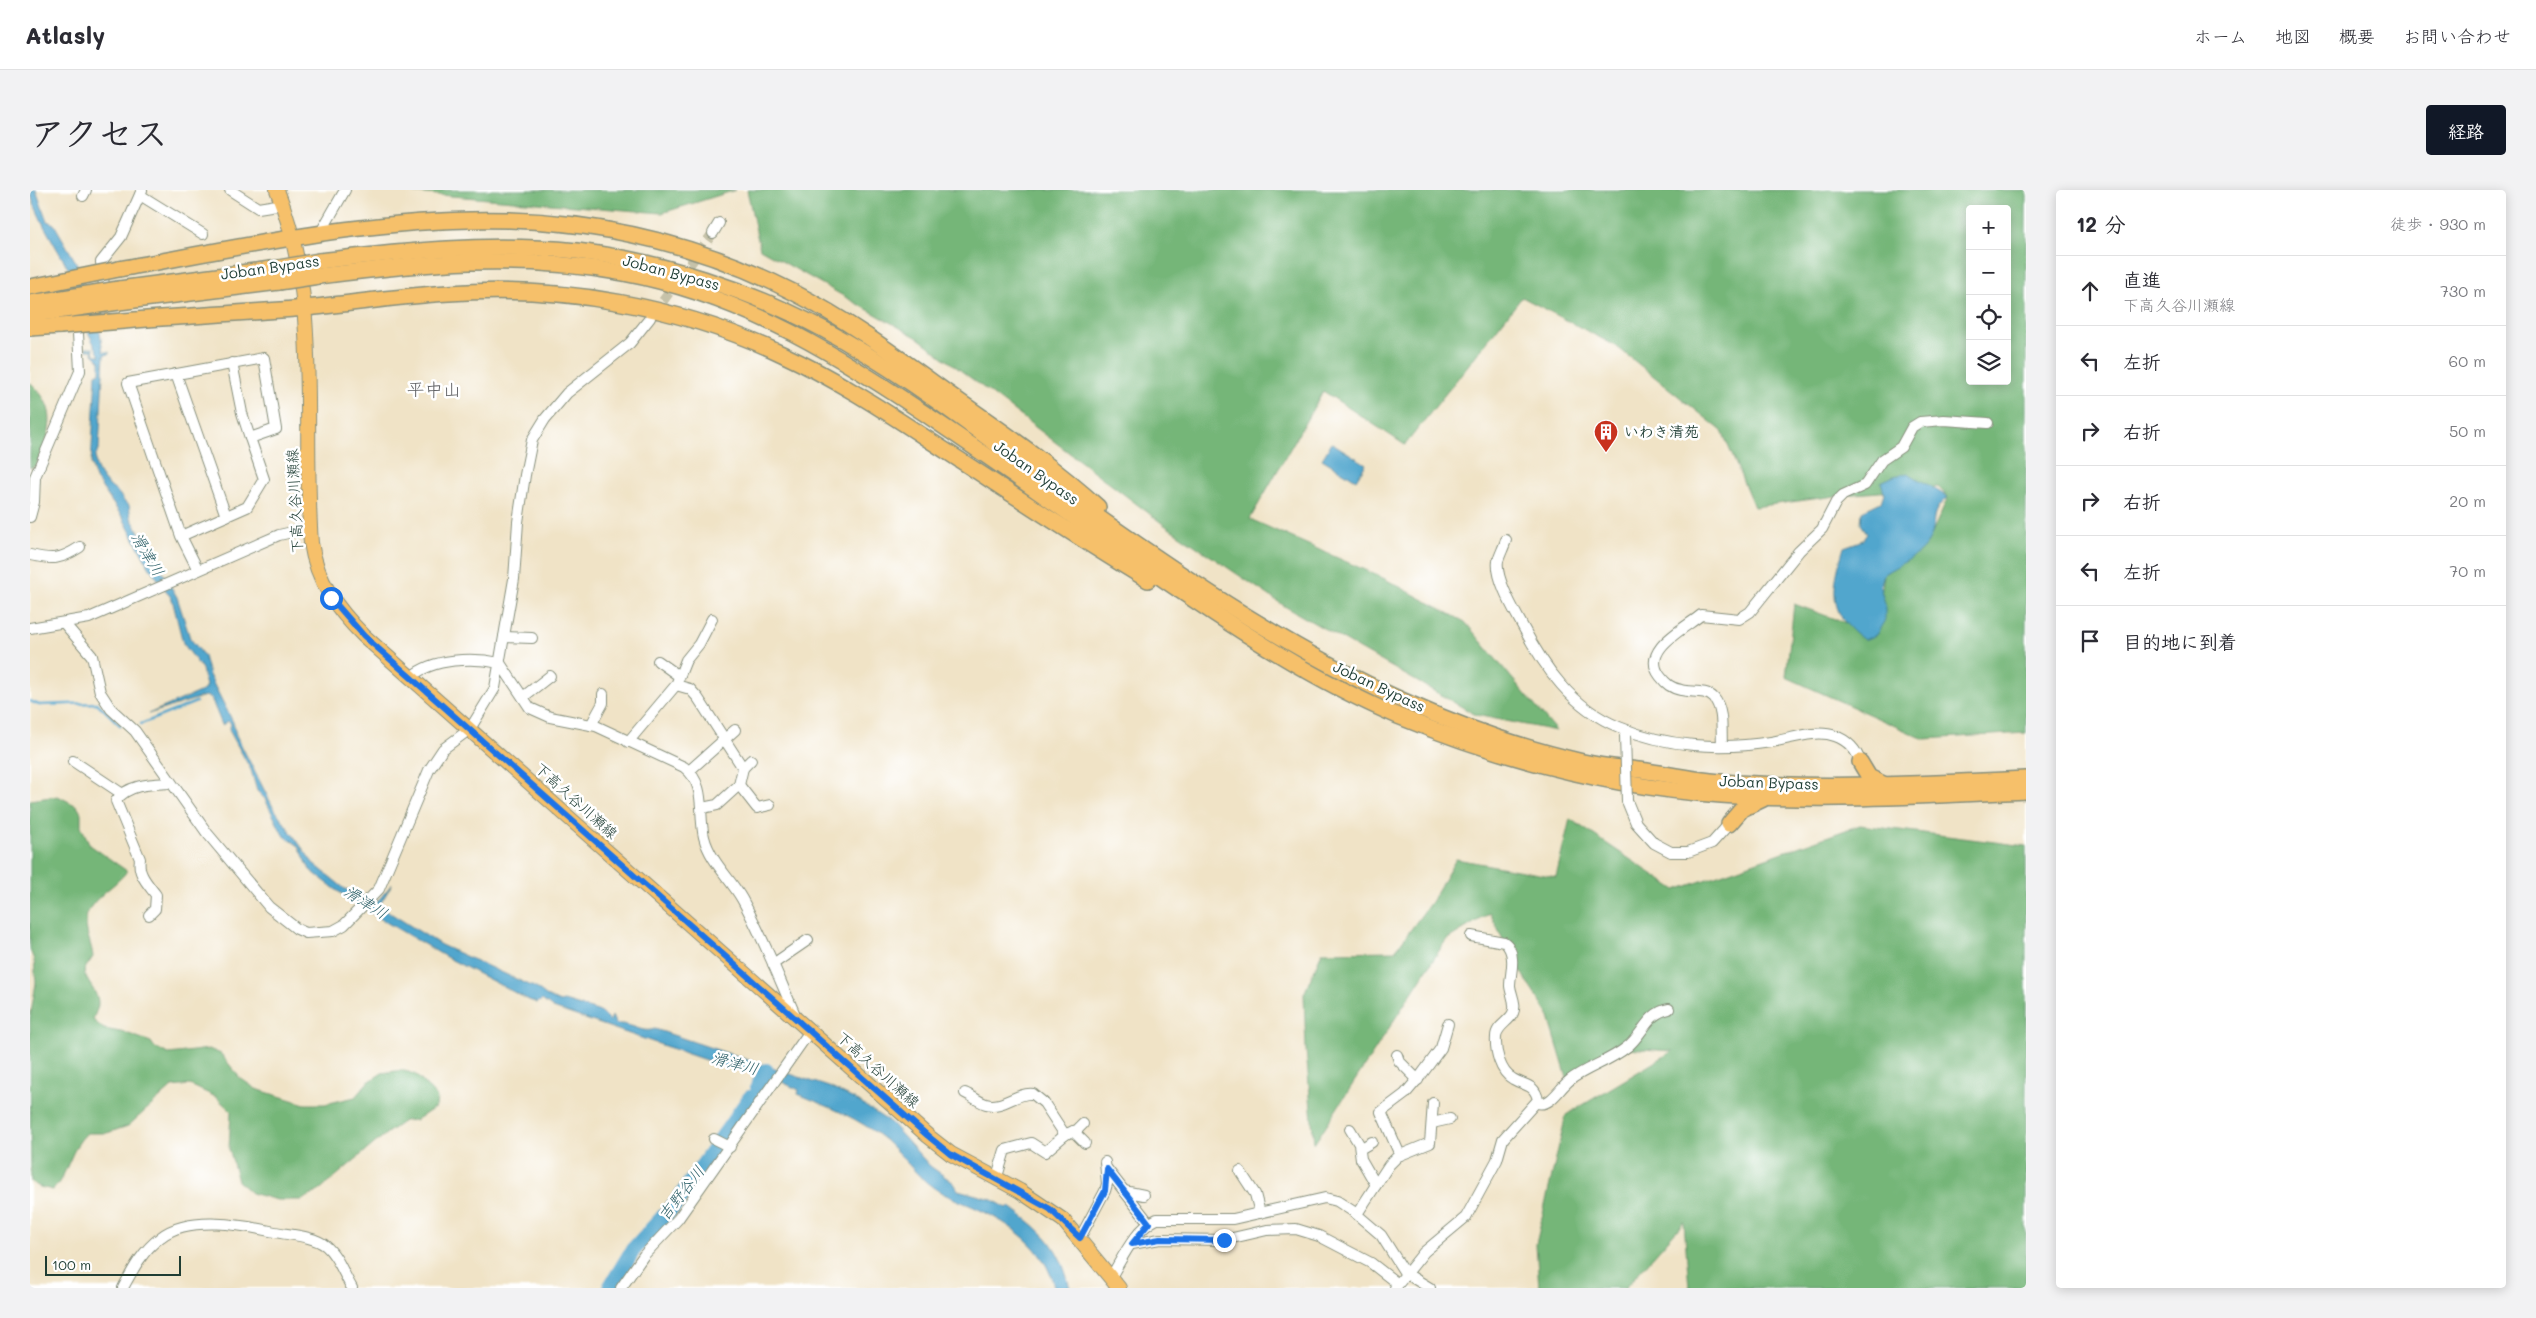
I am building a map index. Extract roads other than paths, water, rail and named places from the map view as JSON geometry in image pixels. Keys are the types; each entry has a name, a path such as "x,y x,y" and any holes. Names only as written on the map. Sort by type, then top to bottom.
{"highway":[{"path":"30,287 321,232 458,220 542,222 632,234 716,258 794,292 879,344 1068,480 1152,555"},
{"name":"Joban Bypass","path":"30,314 57,305 119,295 279,275 462,246 518,247 580,252 642,263 703,279 823,329 880,364 1152,555 1204,589 1339,670 1403,701 1491,735 1584,762 1715,781 1833,786 1889,786 2026,779"},
{"name":"Joban Bypass","path":"319,269 461,260 549,262 628,274 696,292 742,308 789,329 872,377 1220,618 1330,683 1397,715 1458,738 1575,773 1715,794 1769,798 1886,798 2026,791"},
{"path":"30,328 304,308 449,293 527,292 606,300 640,307 705,324 779,352 865,399 1080,540 1166,590 1220,618"},
{"name":"Joban Bypass","path":"30,303 57,305"},
{"path":"1833,786 1858,772 1860,762"},
{"path":"1860,762 1869,777 1889,786"},
{"path":"1715,794 1725,804 1729,824"},
{"path":"1729,824 1742,809 1769,798"}],"main road":[{"name":"下高久谷川瀬線","path":"277,190 292,237 304,308 308,381 310,528 314,561 324,586 336,605 364,636 928,1136 950,1154 1050,1209 1080,1238 1115,1282"}],"street":[{"path":"230,190 258,208 283,204"},
{"path":"321,232 345,190"},
{"path":"30,517 34,502 35,477 80,371 78,333 80,327 106,300 101,262 120,237 141,193 203,234"},
{"path":"713,233 719,223"},
{"path":"64,623 92,656 96,681 110,709 135,731 207,833 274,913 306,933 333,931 356,913 376,891 429,770 443,749 470,728 495,688 514,579 523,485 532,440 545,419 567,393 630,343 650,318"},
{"path":"198,570 181,536 128,383 264,358 276,429 250,438"},
{"path":"181,536 247,507 264,479 242,413 232,363"},
{"path":"176,374 226,516"},
{"path":"1722,746 1719,707 1712,696 1698,691 1682,691 1667,686 1655,670 1654,658 1659,648 1701,615 1739,619 1750,612 1799,551 1822,529 1836,502 1843,495 1866,485 1882,460 1901,446 1912,427 1920,422 1928,421 1988,423"},
{"path":"30,628 64,623 97,615 279,535 310,528"},
{"path":"1506,540 1498,568 1508,600 1536,651 1559,684 1592,711 1622,731 1705,746 1772,742 1823,734 1835,736 1846,742 1858,752 1860,762"},
{"path":"30,555 48,559 64,558 80,547"},
{"path":"628,742 677,680 686,660 699,644 712,619"},
{"path":"504,637 532,638"},
{"path":"411,677 419,670 460,661 482,659 500,663 530,708 550,717 591,725 689,772 698,783 704,838 720,868 731,880 748,910 798,1020"},
{"path":"658,661 677,680 690,689 725,738 743,768"},
{"path":"523,697 550,676"},
{"path":"591,725 603,703 603,694"},
{"path":"689,772 735,730"},
{"path":"1622,731 1627,801 1636,823 1654,843 1671,852 1688,852 1712,843 1729,824"},
{"path":"702,808 717,805 739,785 743,768 751,760"},
{"path":"73,762 121,793"},
{"path":"149,915 155,908 156,895 141,874 138,866 140,859 116,801 121,793 147,784 170,783"},
{"path":"739,785 758,808 770,805"},
{"path":"1471,936 1504,942 1510,951 1512,958 1510,986 1515,1006 1512,1015 1498,1030 1496,1036 1498,1057 1508,1075 1536,1091 1537,1103"},
{"path":"773,964 808,940"},
{"path":"1132,1244 1160,1239 1224,1240 1266,1230 1296,1229 1319,1236 1371,1263 1397,1286 1405,1273 1424,1252 1466,1217 1497,1160 1503,1138 1537,1103 1548,1101 1576,1076 1626,1048 1647,1022 1662,1010 1669,1009"},
{"path":"1400,1155 1381,1112 1405,1094 1418,1080 1441,1048 1448,1024"},
{"path":"621,1288 644,1255 678,1219 721,1142 766,1093 810,1031"},
{"path":"1398,1055 1398,1061 1418,1080"},
{"path":"965,1092 981,1102 993,1105 1020,1095 1033,1094 1044,1103 1069,1133 1085,1143"},
{"path":"1357,1214 1389,1166 1400,1155 1430,1143 1433,1104"},
{"path":"1432,1122 1450,1119"},
{"path":"996,1180 1005,1150 1032,1143 1045,1152 1083,1124"},
{"path":"1350,1129 1360,1149 1361,1159 1376,1185"},
{"path":"1360,1149 1372,1142"},
{"path":"1080,1238 1105,1191 1106,1165 1123,1191 1149,1223"},
{"path":"1240,1171 1255,1194 1260,1213"},
{"path":"1123,1191 1144,1195"},
{"path":"1115,1282 1132,1244 1149,1223 1164,1218 1215,1220 1260,1213 1325,1198 1337,1201 1357,1214 1381,1235 1405,1273 1430,1288"},
{"path":"123,1288 143,1254 162,1236 174,1229 188,1226 239,1224 319,1242 331,1250 352,1288"}],"water":[{"name":"滑津川","path":"30,190 36,190 47,221 54,224 81,271 84,292 100,333 103,352 109,352 109,354 104,355 99,449 95,461 96,467 102,478 129,505 131,518 177,597 190,638 204,656 209,675 233,722 236,735 273,807 313,863 345,889 354,891 376,903 392,884 379,906 441,945 536,988 546,996 560,1002 564,1001 601,1012 610,1021 612,1016 617,1024 626,1024 644,1030 655,1029 829,1087 856,1100 891,1123 930,1166 954,1183 958,1190 991,1199 1007,1208 1009,1206 1032,1224 1049,1240 1061,1260 1070,1288 1054,1288 1050,1274 1036,1250 1015,1231 990,1215 934,1188 920,1177 885,1140 854,1119 798,1094 799,1090 782,1082 763,1081 756,1071 749,1068 732,1069 553,1008 542,1000 537,1003 529,1000 446,957 379,918 310,870 299,846 283,835 265,799 257,791 251,770 229,730 231,724 228,721 222,725 211,698 205,696 148,714 204,690 206,686 202,669 183,643 172,599 149,567 123,518 96,479 91,464 96,374 100,372 100,361 93,354 92,350 86,350 86,348 93,348 94,354 100,356 89,334 77,284 44,226 33,202"},
{"path":"1332,443 1366,464 1356,480 1322,459"},
{"path":"1908,473 1948,497 1934,516 1930,538 1922,550 1884,574 1880,587 1885,603 1885,620 1876,635 1864,640 1843,620 1838,609 1835,587 1840,561 1844,547 1863,540 1867,533 1861,524 1862,511 1881,502 1884,493 1881,482 1894,476"}],"waterway":[{"path":"30,701 39,705 97,703 121,726"},
{"path":"141,724 196,702"},
{"name":"吉野谷川","path":"758,1087 766,1071"},
{"name":"吉野谷川","path":"610,1288 633,1250 677,1202 750,1098"}],"tunnel":[{"path":"654,313 713,233"}],"place":[{"name":"いわき清苑","path":"1606,453"}],"district":[{"name":"平中山","path":"434,390"}]}
